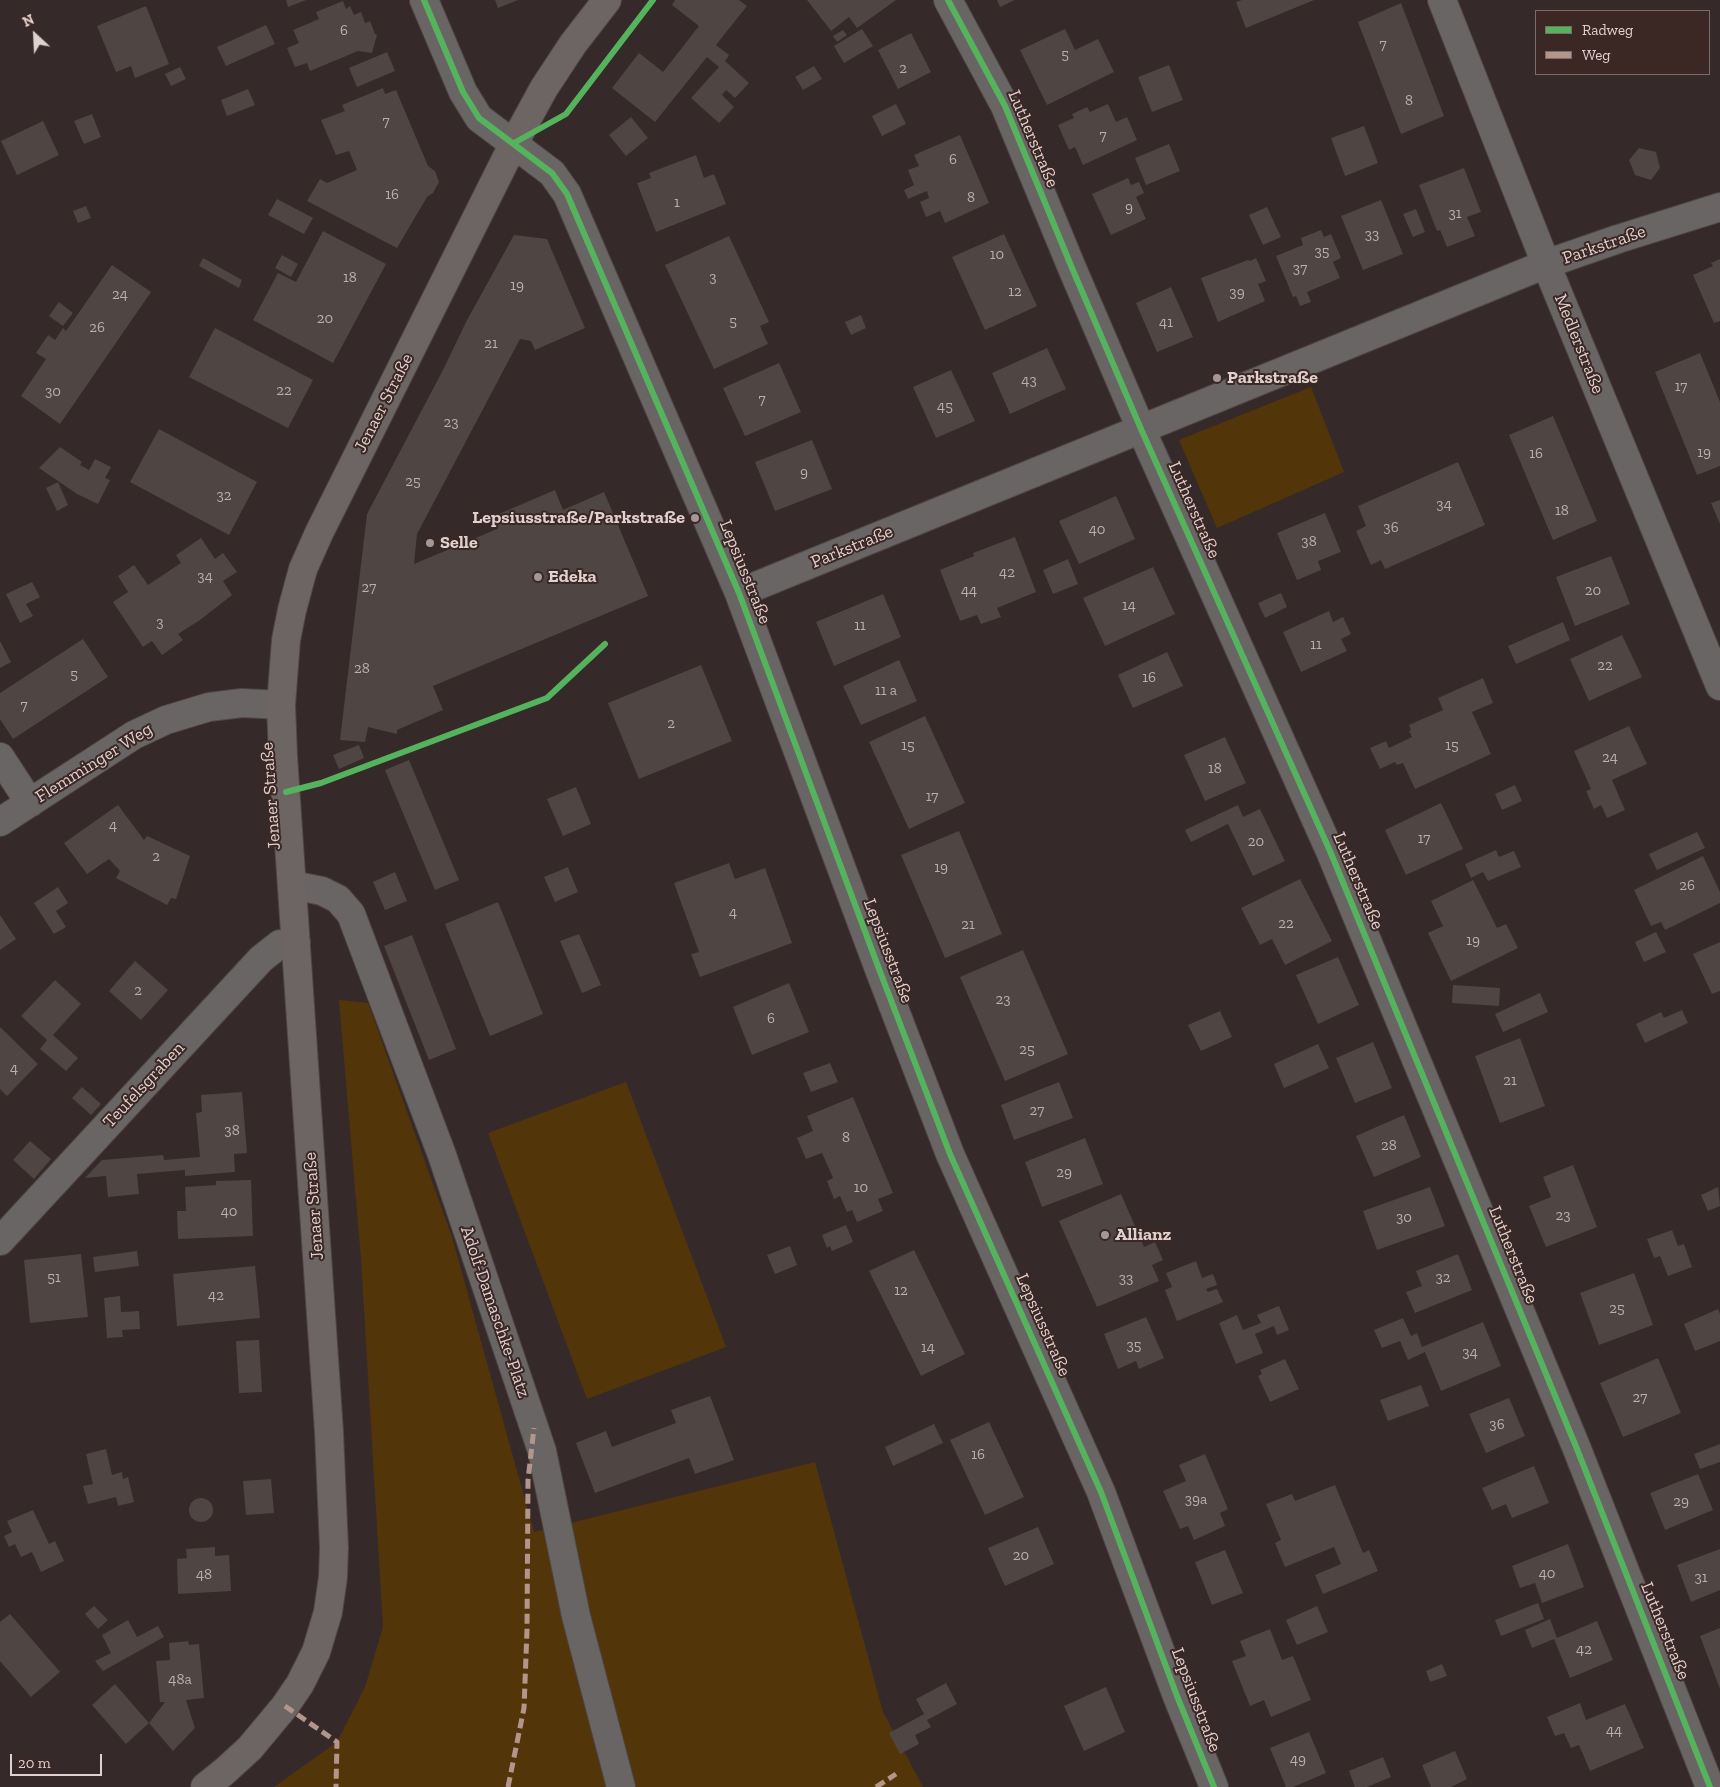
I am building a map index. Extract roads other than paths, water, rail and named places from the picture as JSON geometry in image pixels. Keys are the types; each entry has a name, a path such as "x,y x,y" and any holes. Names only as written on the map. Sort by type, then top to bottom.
{"main road":[{"name":"Jenaer Straße","path":"205,1787 250,1748 285,1706 300,1684 316,1652 328,1612 333,1577 334,1548 329,1432 282,756 281,705 286,640 292,610 303,569 344,482 514,143 544,88 573,44 607,0"}],"street":[{"name":"Lepsiusstraße","path":"424,0 463,92 479,118 552,173 567,194 739,593 878,969 950,1154 1101,1492 1177,1696 1214,1787"},
{"name":"Lutherstraße","path":"948,0 1005,106 1141,429 1330,851 1573,1440 1710,1787"},
{"name":"Medlerstraße","path":"1442,0 1546,264 1720,686"},
{"name":"Parkstraße","path":"739,593 1546,264 1720,207"},
{"name":"Flemminger Weg","path":"0,822 134,735 166,720 209,707 242,703 281,705"},
{"path":"0,757 30,803"},
{"name":"Adolf-Damaschke-Platz","path":"292,885 322,891 338,899 351,914 442,1155 542,1451 576,1616 622,1787"},
{"name":"Teufelsgraben","path":"0,1241 261,959 280,944 296,943"}],"place":[{"name":"Parkstraße","path":"1217,378"},
{"name":"Lepsiusstraße/Parkstraße","path":"695,518"},
{"name":"Selle","path":"430,543"},
{"name":"Edeka","path":"538,577"},
{"name":"Allianz","path":"1105,1235"}]}
